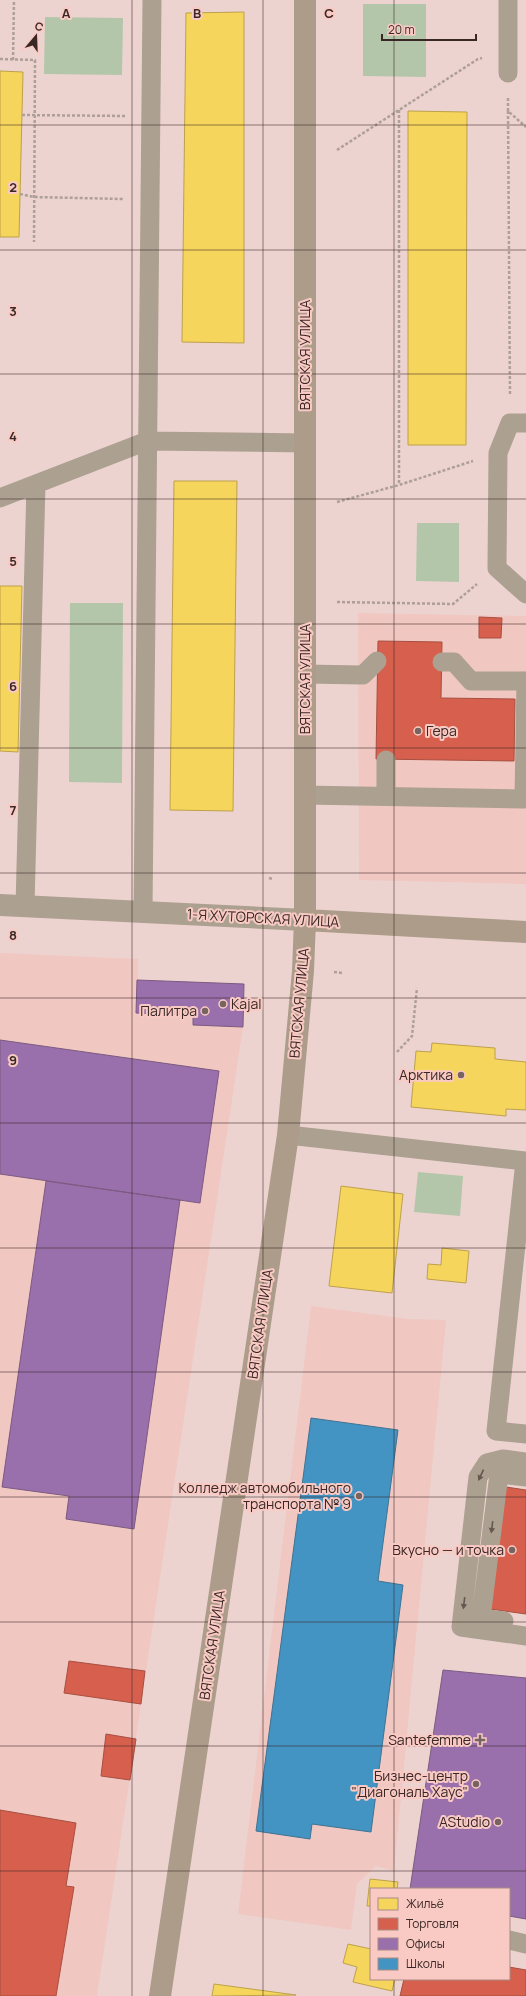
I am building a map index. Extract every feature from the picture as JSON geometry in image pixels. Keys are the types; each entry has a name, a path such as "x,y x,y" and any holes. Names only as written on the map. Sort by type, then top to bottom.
{"street":[{"name":"ВЯТСКАЯ УЛИЦА","path":"160,1996 288,1135 303,971 305,920 306,443 305,0"},
{"name":"1-Я ХУТОРСКАЯ УЛИЦА","path":"0,905 526,932"}],"lane":[{"path":"143,913 152,0"},
{"path":"508,0 508,65"},
{"path":"518,423 498,453 496,568 526,594"},
{"path":"0,498 147,441 306,443"},
{"path":"25,906 36,484"},
{"path":"305,674 363,675 377,661"},
{"path":"305,794 524,799 526,681 471,681 454,662 442,662"},
{"path":"386,760 386,796"},
{"path":"288,1135 525,1161 496,1431 526,1434"},
{"path":"526,1462 502,1459 487,1463 478,1478 461,1627 526,1636"},
{"path":"526,1477 499,1474 481,1618 526,1624"},
{"path":"510,1940 526,1944"}],"path":[{"path":"13,60 14,0"},
{"path":"337,150 478,59 508,65 508,111 518,423"},
{"path":"0,60 35,60 34,242"},
{"path":"399,110 399,484"},
{"path":"508,111 526,127"},
{"path":"22,115 150,116"},
{"path":"20,194 34,197 150,200"},
{"path":"337,502 498,453"},
{"path":"337,602 453,604 496,568"},
{"path":"334,972 343,973"},
{"path":"397,1052 412,1036 417,988"}],"shaded area":[{"path":"358,613 526,616 526,884 359,880"},
{"path":"0,953 138,959 138,980 244,984 243,1027 97,1996 0,1996"},
{"name":"Колледж автомобильного транспорта № 9","path":"311,1306 408,1319 446,1320 394,1871 376,1866 357,1884 351,1930 238,1914"}],"green space":[{"path":"363,4 426,4 426,77 363,76"},
{"path":"45,17 123,18 122,75 44,74"},
{"path":"417,523 459,523 459,582 416,581"},
{"path":"70,603 123,603 122,783 69,782"},
{"path":"418,1172 463,1176 460,1216 414,1212"}],"building: Жильё":[{"path":"244,12 244,343 182,342 186,13"},
{"path":"0,71 23,72 19,237 0,237"},
{"path":"408,111 467,112 466,445 408,445"},
{"path":"174,481 237,481 233,811 170,810"},
{"path":"0,586 22,586 18,752 0,751"},
{"path":"432,1043 495,1048 495,1059 526,1062 526,1110 506,1109 506,1116 411,1107 416,1051 431,1052"},
{"path":"341,1186 403,1194 392,1293 329,1286"},
{"path":"442,1248 469,1251 466,1283 427,1279 428,1264 441,1265"},
{"path":"370,1879 398,1882 397,1888 370,1888 370,1906 367,1906"},
{"path":"348,1944 370,1949 370,1980 395,1980 392,1991 353,1982 357,1967 343,1963"},
{"path":"214,1984 296,1995 212,1996"}],"building: Торговля":[{"path":"479,617 502,618 501,638 479,638"},
{"path":"378,641 442,642 441,698 515,699 514,761 376,759"},
{"name":"Вкусно — и точка","path":"506,1487 526,1490 526,1614 490,1609"},
{"path":"69,1661 145,1671 141,1704 64,1693"},
{"path":"106,1734 136,1739 130,1780 101,1776"},
{"path":"0,1810 76,1823 66,1886 74,1887 56,1996 0,1996"},
{"path":"510,1967 526,1970 526,1996 400,1996 404,1980 510,1980"}],"building: Офисы":[{"path":"137,980 244,984 243,1027 193,1025 193,1015 136,1013"},
{"path":"0,1040 219,1071 200,1203 0,1174"},
{"path":"46,1181 180,1200 134,1529 66,1519 69,1496 2,1487"},
{"name":"Бизнес-центр \"Диагональ Хаус\"","path":"443,1670 526,1678 526,1919 510,1916 510,1888 410,1888"}],"building: Школы":[{"path":"311,1418 398,1430 378,1581 403,1585 371,1832 312,1824 310,1839 256,1831"}],"place":[{"name":"Гера","path":"418,731"},
{"name":"Kajal","path":"223,1004"},
{"name":"Палитра","path":"205,1011"},
{"name":"Арктика","path":"461,1075"},
{"name":"Колледж автомобильного транспорта № 9","path":"359,1496"},
{"name":"Вкусно — и точка","path":"512,1550"},
{"name":"Santefemme","path":"480,1740"},
{"name":"Бизнес-центр \"Диагональ Хаус\"","path":"476,1784"},
{"name":"AStudio","path":"498,1822"}]}
